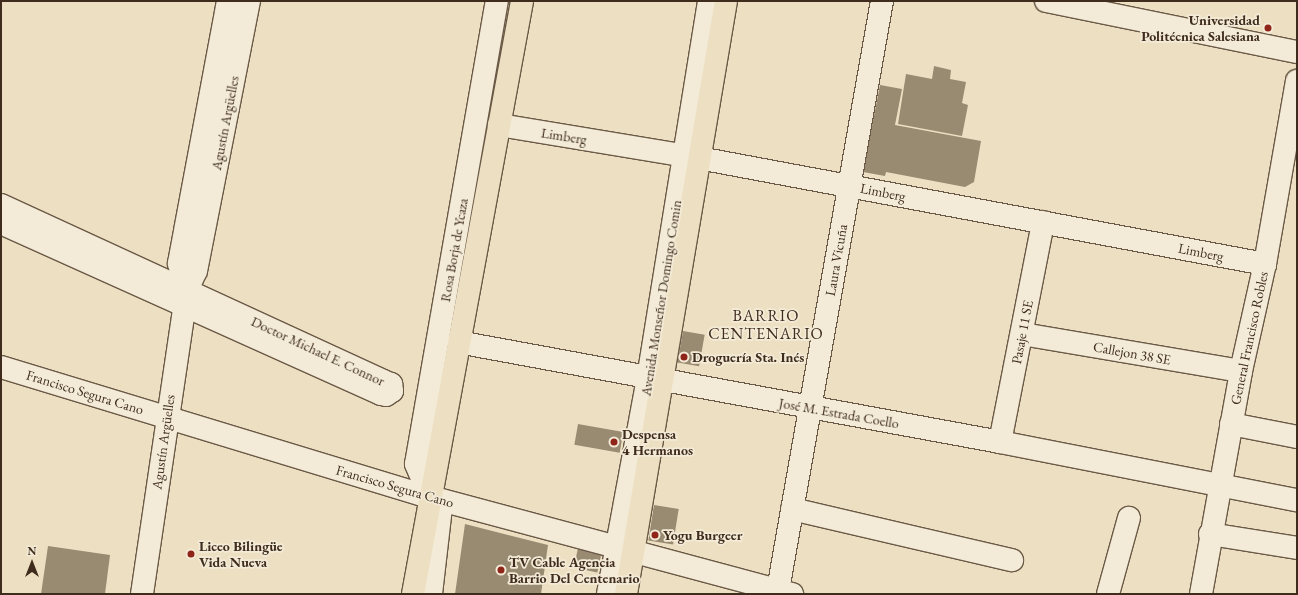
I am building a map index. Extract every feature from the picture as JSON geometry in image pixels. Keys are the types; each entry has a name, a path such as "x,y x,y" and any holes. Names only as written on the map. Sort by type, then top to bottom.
{"main road":[{"name":"Rosa Borja de Ycaza","path":"413,594 458,342 459,281 506,97 522,1"},
{"name":"Avenida Monseñor Domingo Comin","path":"626,594 624,548 655,379 692,157 726,1"}],"street":[{"name":"Agustín Argüelles","path":"220,96 228,1"},
{"name":"Agustín Argüelles","path":"142,594 166,417 185,299 179,263 220,96 249,1"},
{"name":"Rosa Borja de Ycaza","path":"431,594 441,508 430,497 416,464 459,281 481,93 497,1"},
{"name":"Avenida Monseñor Domingo Comin","path":"692,157 709,1"},
{"name":"Laura Vicuña","path":"785,592 792,509 882,1"},
{"path":"1046,1 1112,7 1297,52"},
{"name":"General Francisco Robles","path":"1201,594 1210,534 1241,371 1265,264 1297,81"},
{"path":"481,93 506,97"},
{"name":"Limberg","path":"499,125 692,157 1265,264"},
{"name":"Doctor Michael E. Connor","path":"1,206 185,299 381,394 386,395 392,392 391,384 387,382 185,299 1,223"},
{"name":"Pasaje 11 SE","path":"1000,442 1043,222"},
{"name":"Callejon 38 SE","path":"1022,334 1241,371"},
{"name":"José M. Estrada Coello","path":"458,342 1000,442 1219,487 1297,500"},
{"name":"Francisco Segura Cano","path":"1,367 430,497 785,592"},
{"path":"1231,424 1297,437"},
{"path":"792,509 1012,560"},
{"path":"1108,594 1129,518"},
{"path":"1210,534 1243,537 1297,548"},
{"name":"Avenida Monseñor Domingo Comin","path":"608,594 624,548"}],"building":[{"path":"934,66 951,70 950,79 966,82 962,103 968,105 962,136 898,124 906,74 932,79"},
{"path":"880,85 902,89 895,125 981,141 974,182 965,187 886,172 885,176 863,172"},
{"path":"683,331 705,335 699,366 677,363"},
{"path":"578,424 623,432 620,453 574,445"},
{"path":"654,505 679,509 673,544 648,541"},
{"name":"TV Cable Agencia Barrio Del Centenario","path":"465,524 548,545 541,594 455,594"},
{"path":"48,546 110,555 105,594 41,594"},
{"path":"578,548 601,553 597,573 574,568"}],"place":[{"name":"Universidad Politécnica Salesiana","path":"1268,28"},
{"name":"Droguería Sta. Inés","path":"684,357"},
{"name":"Despensa 4 Hermanos","path":"614,442"},
{"name":"Yogu Burgeer","path":"655,535"},
{"name":"Liceo Bilingüe Vida Nueva","path":"191,554"},
{"name":"TV Cable Agencia Barrio Del Centenario","path":"501,570"}],"district":[{"name":"BARRIO CENTENARIO","path":"766,325"}]}
